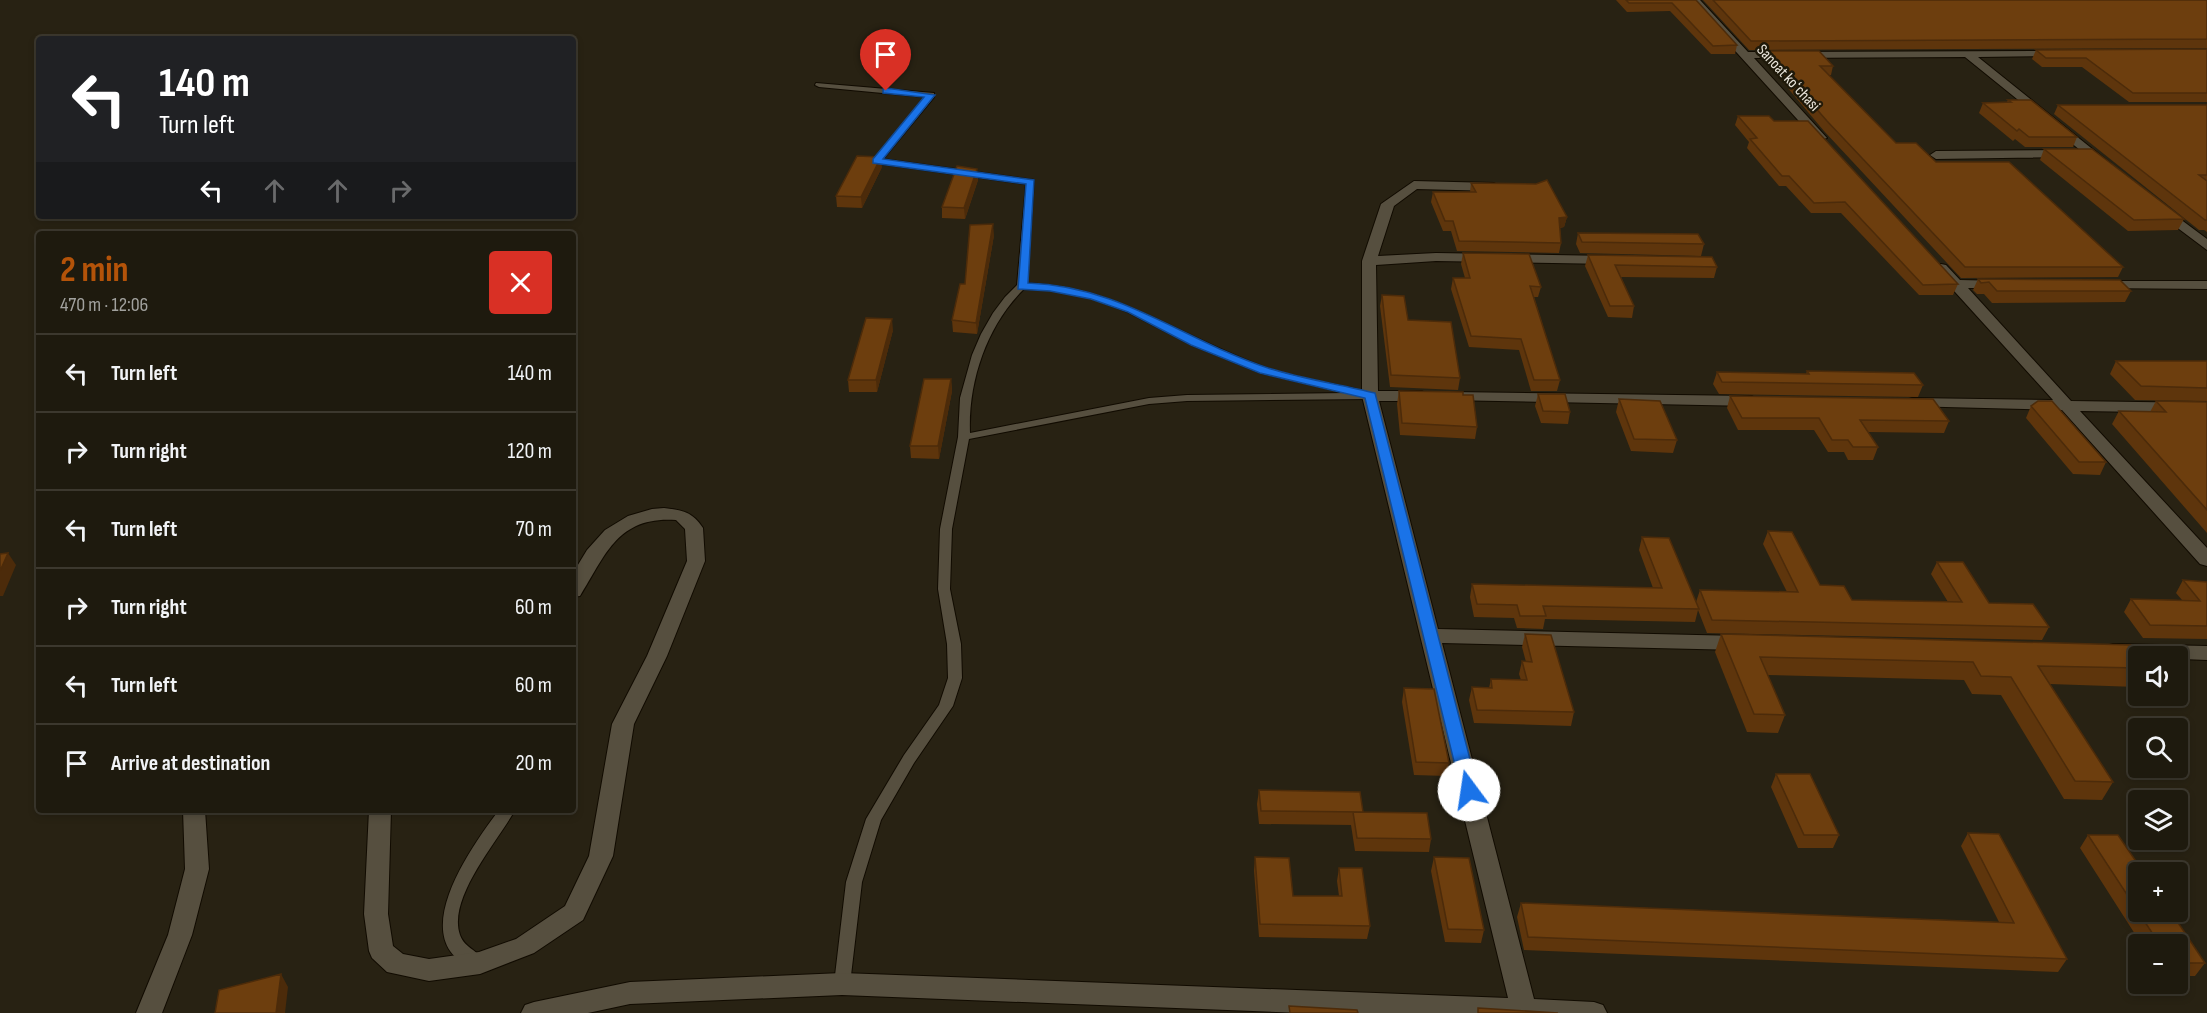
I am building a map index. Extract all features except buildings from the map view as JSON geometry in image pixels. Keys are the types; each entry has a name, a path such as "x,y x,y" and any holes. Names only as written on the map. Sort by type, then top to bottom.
{"street":[{"name":"Sanoat koʻchasi","path":"1694,0 1834,152"},
{"path":"1745,55 2076,53"},
{"path":"1968,54 2119,175"},
{"path":"2037,109 2059,109"},
{"path":"1936,155 2092,153"},
{"path":"1510,187 1414,185 1388,204 1369,261 1370,396 1524,1010"},
{"path":"2154,203 2207,246"},
{"path":"1369,261 1436,257 1628,260"},
{"path":"1931,258 2207,560"},
{"path":"1956,284 2016,284"},
{"path":"2087,285 2207,285"},
{"path":"1370,396 1772,401"},
{"path":"1890,403 2207,408"},
{"path":"380,813 376,914 381,951 396,964 429,970 480,963 525,946 574,913 601,856 623,724 657,656 696,561 694,528 681,515 649,514 614,529 589,557 576,585"},
{"path":"1431,636 1765,643"},
{"path":"2088,650 2207,652"},
{"path":"149,1013 180,935 197,869 194,813"},
{"path":"534,1013 630,993 842,984 1594,1013"}],"lane":[{"path":"819,85 931,95 877,161 1031,182 1022,286"},
{"path":"842,984 854,882 874,819 909,759 946,706 955,678 954,644 944,589 946,528 964,437 964,397 984,342 1015,292 1022,286 1050,287 1094,296 1132,310 1196,343 1265,371 1370,396"},
{"path":"964,437 1149,401 1187,398 1370,396"},
{"path":"480,963 468,959 457,947 450,933 451,911 464,875 505,813"}],"route":[{"path":"886,91 931,95 877,161 1031,182 1022,286 1050,287 1094,296 1132,310 1196,343 1265,371 1370,396 1469,790"}]}
